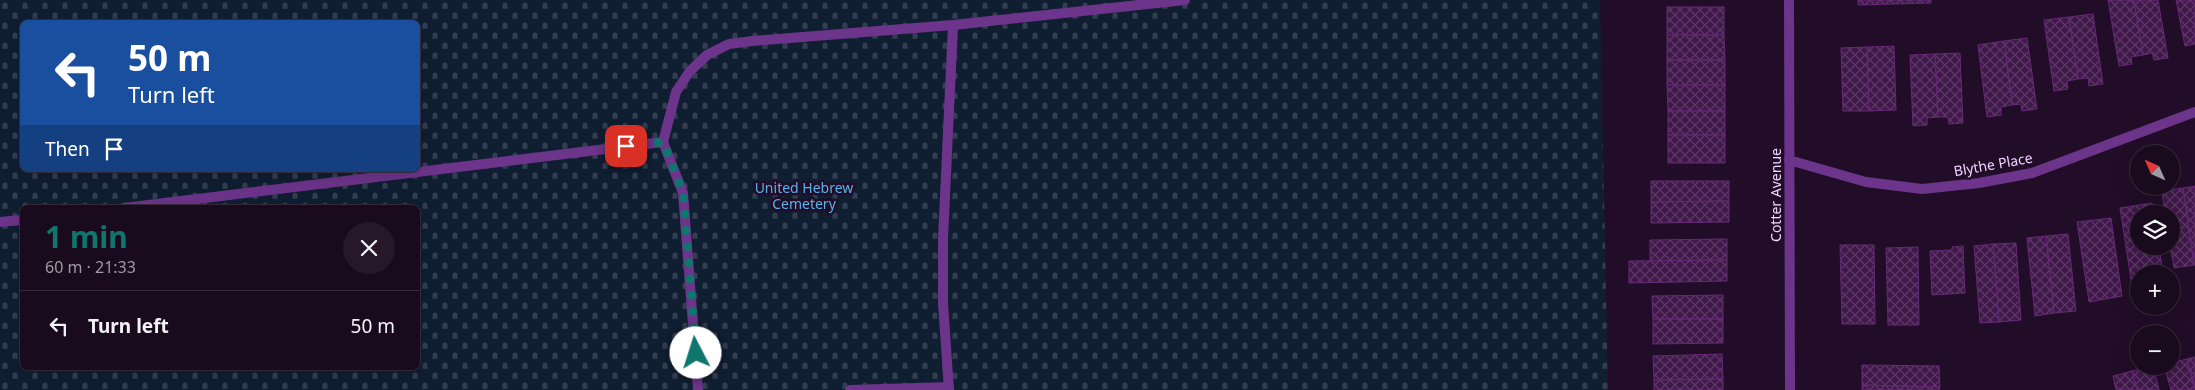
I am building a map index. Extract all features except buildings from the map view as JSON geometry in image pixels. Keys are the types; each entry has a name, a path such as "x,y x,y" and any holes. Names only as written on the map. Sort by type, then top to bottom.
{"street":[{"path":"698,390 683,193 663,142 676,92 690,71 707,55 729,44 752,41 953,24 1185,0"},
{"name":"Cotter Avenue","path":"1789,0 1790,390"},
{"path":"850,390 949,388 943,303 943,239 953,24"},
{"name":"Blythe Place","path":"1789,160 1866,182 1922,189 1979,183 2032,173 2195,112"},
{"path":"420,172 663,142"},
{"path":"148,205 418,172"},
{"path":"0,222 20,220"}],"green space":[{"name":"United Hebrew Cemetery","path":"0,0 1600,0 1608,390 0,390"}],"route":[{"path":"626,146 663,142 672,160 683,193 696,353"}]}
